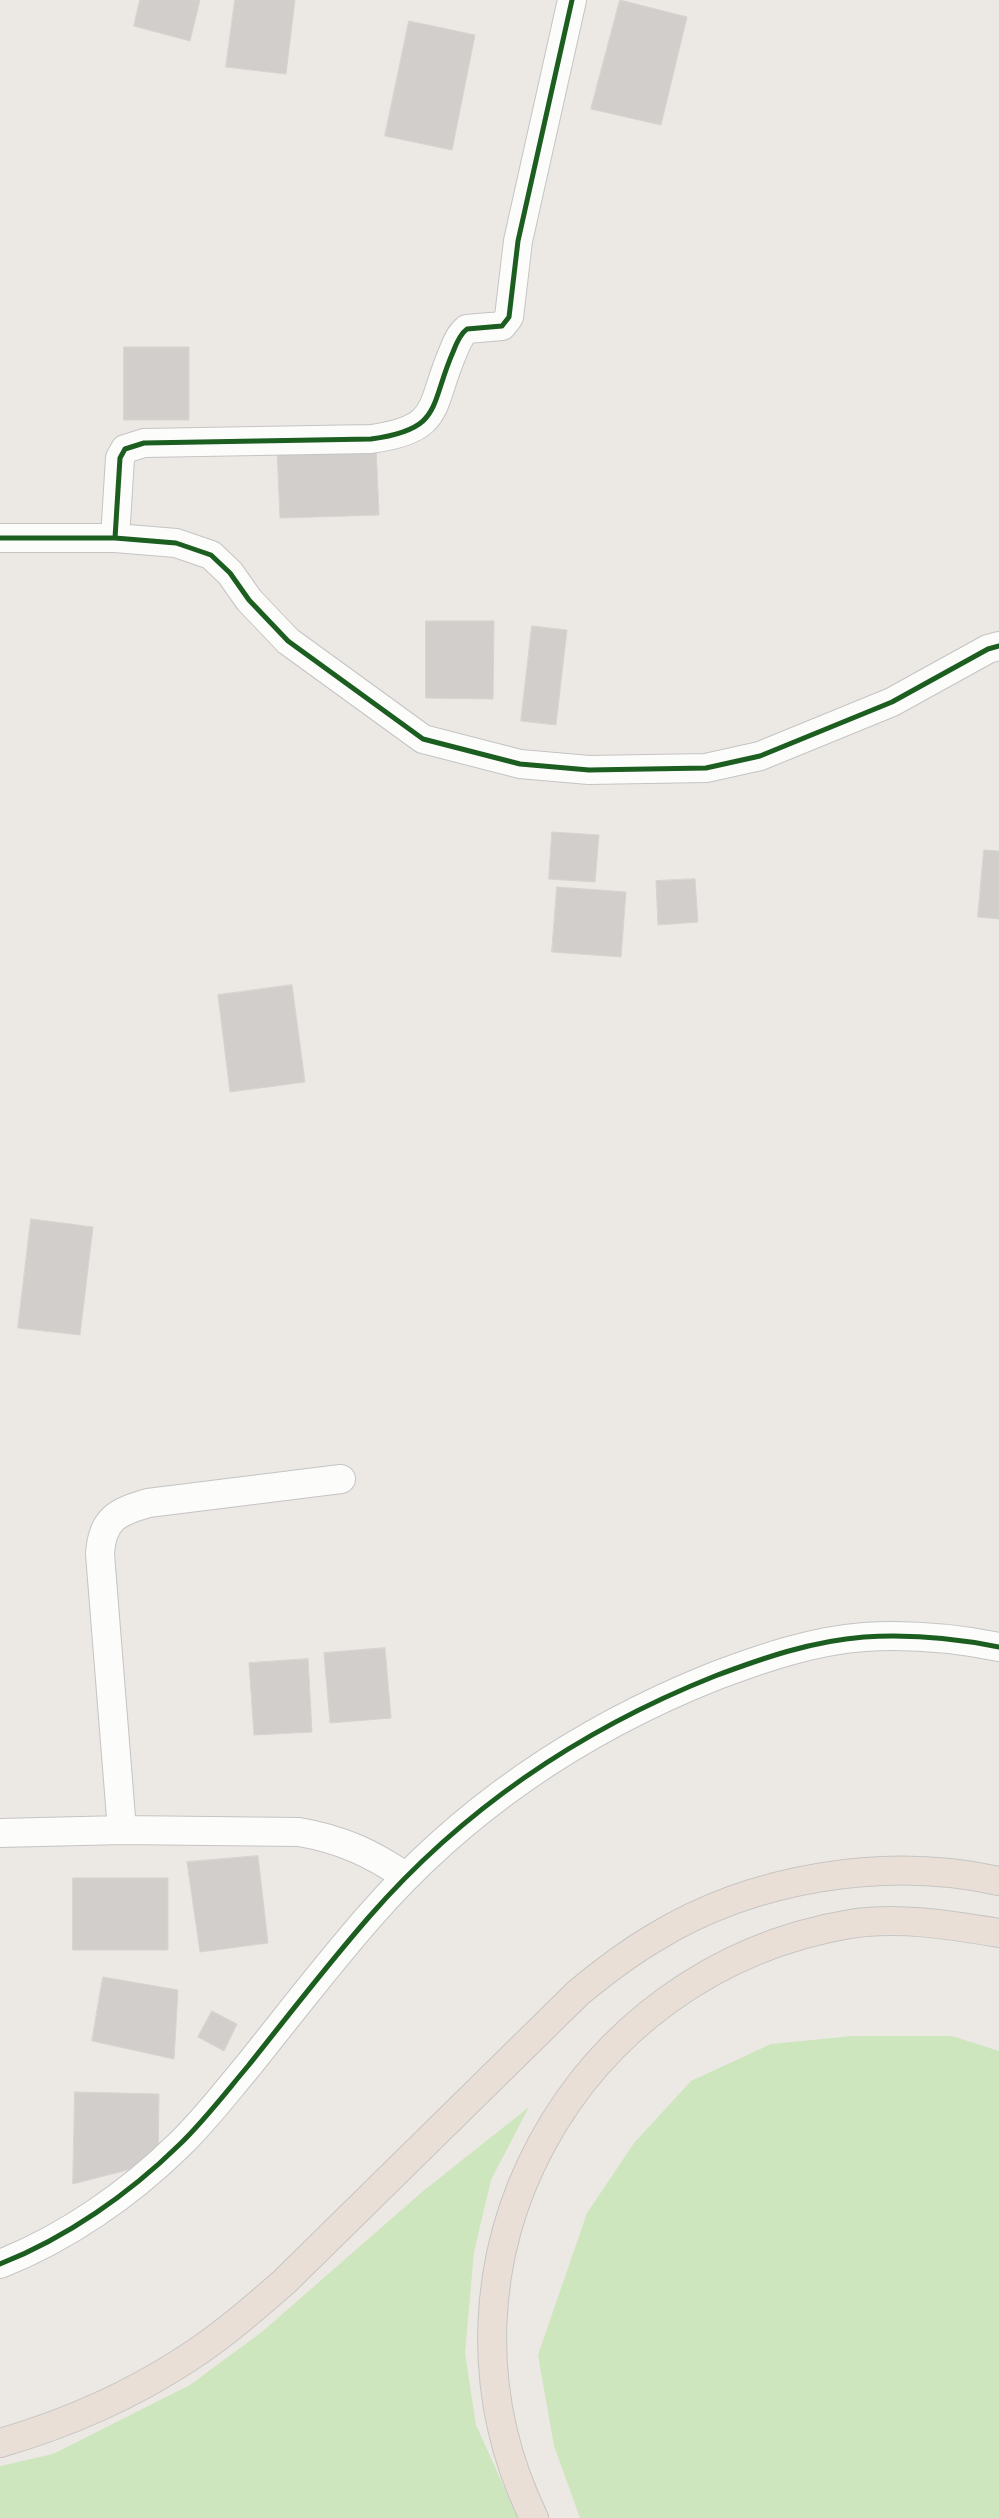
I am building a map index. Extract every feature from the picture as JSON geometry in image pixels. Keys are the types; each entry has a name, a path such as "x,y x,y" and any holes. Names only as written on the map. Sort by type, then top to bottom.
{"highway":[{"path":"0,2443 79,2416 135,2389 188,2358 237,2322 284,2282 578,1993 615,1963 656,1937 698,1915 743,1897 790,1884 837,1875 886,1871 934,1872 999,1881"},
{"path":"534,2518 509,2454 498,2408 493,2360 493,2313 499,2265 526,2174 548,2132 573,2092 604,2055 638,2022 676,1992 716,1968 760,1948 806,1934 853,1924 903,1922 945,1925 999,1934"}],"street":[{"path":"116,538 120,458 125,449 144,443 371,438 400,435 426,418 432,410 451,356 463,332 467,329 496,328 502,326 509,317 518,241 572,0"},
{"path":"0,538 116,538 176,543 211,554 230,573 249,600 288,641 423,739 520,764 589,770 706,768 760,756 892,702 988,649 999,646"},
{"path":"122,1830 100,1554 101,1535 112,1519 126,1510 148,1503 341,1479"},
{"path":"0,2264 55,2237 100,2210 180,2144 215,2106 369,1918 406,1877 446,1839 488,1804 533,1771 579,1741 661,1699 729,1671 781,1653 816,1644 862,1637 907,1636 953,1639 999,1647"},
{"path":"0,1833 122,1830 299,1832 328,1837 356,1847 382,1860 406,1877"}],"green space":[{"path":"852,2036 952,2036 999,2051 999,2518 580,2518 554,2446 538,2355 587,2213 634,2143 691,2081 771,2044"},
{"path":"529,2107 491,2180 474,2252 465,2353 476,2425 518,2518 0,2518 0,2466 53,2454 190,2385 263,2331 422,2192"}],"building":[{"path":"140,0 200,0 190,41 134,26"},
{"path":"235,0 295,0 286,74 226,67"},
{"path":"620,0 687,17 661,125 591,109"},
{"path":"409,21 475,35 452,150 385,136"},
{"path":"124,347 189,347 189,420 124,420"},
{"path":"376,446 379,515 280,518 277,449"},
{"path":"426,621 494,621 493,699 426,698"},
{"path":"532,626 567,630 556,725 521,721"},
{"path":"552,832 599,835 595,882 549,879"},
{"path":"984,850 999,851 999,919 978,917"},
{"path":"695,879 698,922 658,925 656,881"},
{"path":"557,887 626,892 621,957 552,952"},
{"path":"292,985 305,1082 230,1092 218,995"},
{"path":"31,1219 93,1227 80,1335 18,1328"},
{"path":"385,1648 391,1718 330,1723 324,1653"},
{"path":"308,1659 312,1732 254,1735 249,1663"},
{"path":"258,1856 268,1943 200,1952 187,1862"},
{"path":"73,1878 168,1878 168,1950 73,1950"},
{"path":"103,1977 178,1990 174,2059 92,2041"},
{"path":"212,2011 237,2024 224,2051 198,2037"},
{"path":"75,2092 159,2094 158,2162 73,2184"}],"cycle path":[{"path":"115,538 120,458 125,449 144,443 371,439 394,435 411,429 422,422 430,412 458,339 462,334 467,329 502,326 509,317 518,241 572,0"},
{"path":"0,538 115,538 176,543 211,555 230,573 249,600 288,641 423,739 520,764 589,770 706,768 760,756 892,702 988,649 999,646"},
{"path":"0,2264 49,2241 96,2213 160,2163 206,2116 338,1954 405,1878 444,1841 485,1807 527,1776 572,1747 666,1697 715,1676 807,1646 864,1637 915,1636 965,1641 999,1647"}]}
